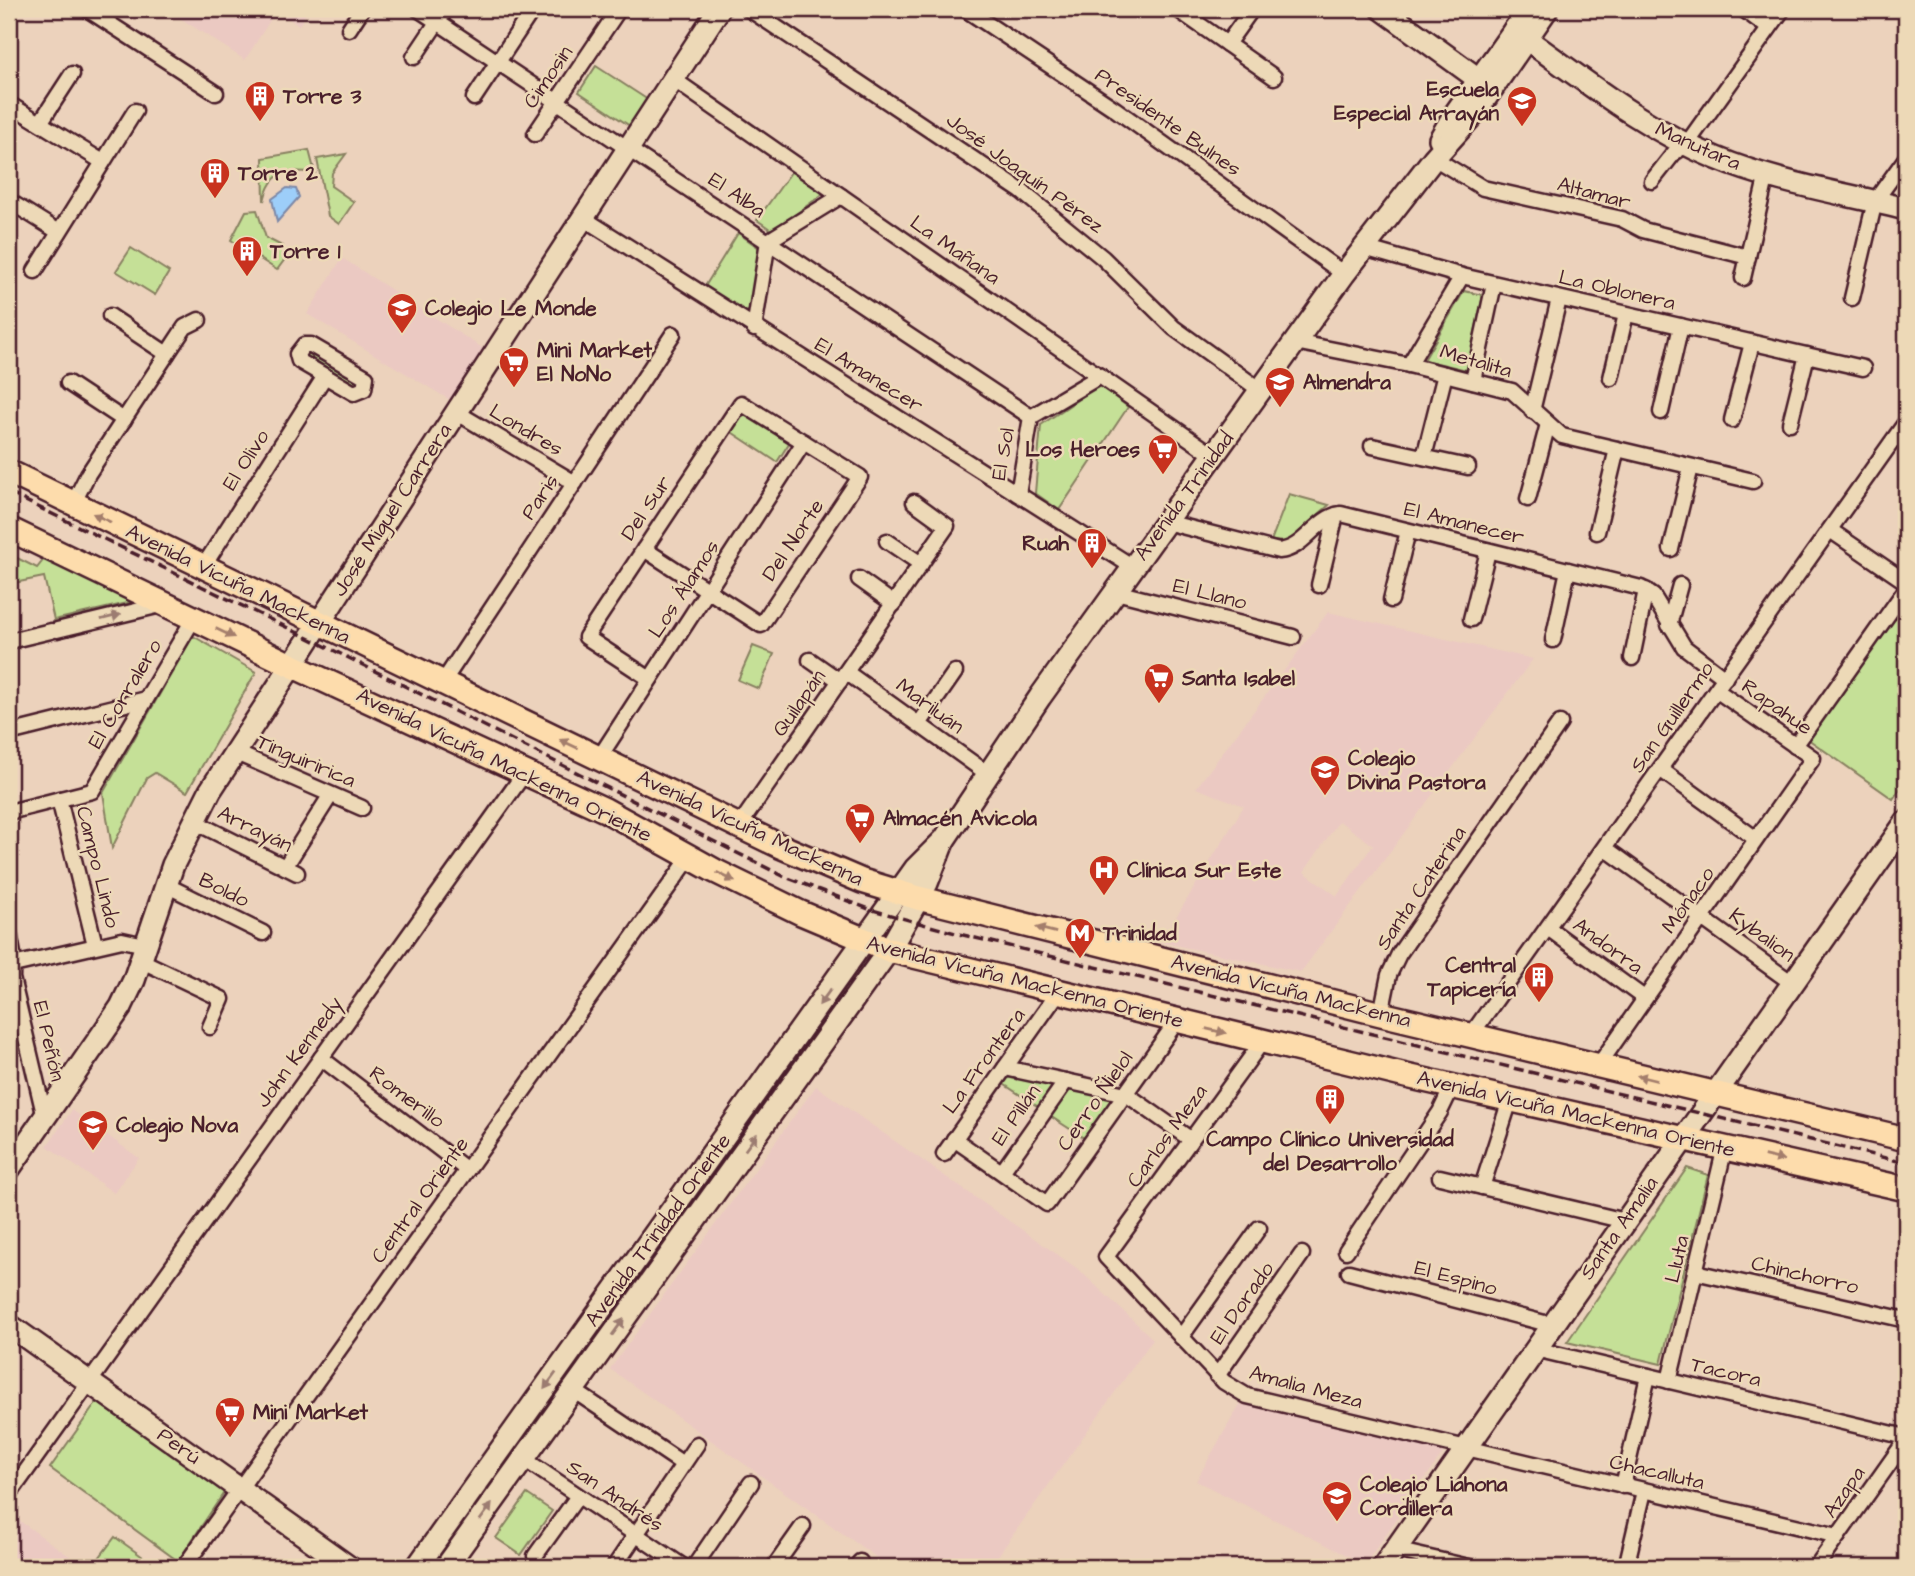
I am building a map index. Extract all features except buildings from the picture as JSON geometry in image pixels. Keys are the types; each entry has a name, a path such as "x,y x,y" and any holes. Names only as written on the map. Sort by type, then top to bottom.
{"main road":[{"name":"José Miguel Carrera","path":"9,1170 112,1022 143,952 166,885 193,821 234,752 719,9"},
{"path":"1382,9 1486,84"},
{"name":"Avenida Trinidad","path":"1520,35 1529,9"},
{"name":"Avenida Trinidad","path":"908,896 922,859 944,840 1213,455 1344,274 1434,158 1447,126 1486,84 1520,35 1547,9"},
{"name":"Manutara","path":"1520,35 1625,109 1686,145 1735,165 1906,209"},
{"name":"Avenida Vicuña Mackenna","path":"9,472 831,870 908,896 1381,1014 1906,1139"},
{"name":"Avenida Vicuña Mackenna Oriente","path":"9,529 291,665 526,771 605,810 690,857 864,942 1058,993 1262,1042 1906,1189"},
{"name":"Santa Amalia","path":"1389,1559 1906,822"},
{"name":"Avenida Trinidad Oriente","path":"417,1567 864,942 908,896"},
{"name":"Avenida Trinidad Oriente","path":"446,1567 888,950 908,896"},
{"name":"Perú","path":"9,1325 349,1567"}],"street":[{"path":"87,9 216,93"},
{"path":"349,29 362,9"},
{"name":"El Alba","path":"418,9 442,15 498,61 1031,418"},
{"path":"474,98 533,9"},
{"name":"Cimosin","path":"535,134 619,9"},
{"name":"José Joaquín Pérez","path":"749,9 1021,191 1103,258 1179,332 1260,390"},
{"name":"Presidente Bulnes","path":"965,9 1124,116 1344,274"},
{"path":"1177,9 1275,77"},
{"path":"1227,44 1252,9"},
{"path":"1743,9 1769,27"},
{"path":"1652,181 1674,153 1686,145 1783,9"},
{"path":"414,57 442,15"},
{"path":"40,123 72,74"},
{"name":"La Mañana","path":"673,79 1213,455"},
{"path":"9,104 103,162"},
{"path":"35,271 135,111"},
{"name":"Altamar","path":"1434,158 1483,188 1622,219 1643,230 1748,257"},
{"path":"1852,298 1875,201 1906,158"},
{"path":"1743,278 1767,174"},
{"path":"754,328 768,241 841,196"},
{"path":"9,201 59,232"},
{"name":"El Amanecer","path":"583,218 1133,567"},
{"name":"La Oblonera","path":"1364,248 1494,284 1863,368"},
{"path":"1409,365 1462,276"},
{"path":"1473,381 1494,284"},
{"path":"1532,411 1559,299"},
{"path":"1611,378 1626,314"},
{"path":"110,316 167,354"},
{"path":"73,504 76,493 185,327 199,320"},
{"path":"1661,412 1681,326"},
{"name":"Paris","path":"443,682 673,334"},
{"name":"Metalita","path":"1295,342 1409,365 1512,391 1562,436 1753,481"},
{"path":"1732,421 1752,343"},
{"path":"311,345 366,377 367,381 364,389 354,393 325,376 299,361 297,354 301,347 311,345"},
{"path":"1790,424 1807,355"},
{"path":"1424,457 1445,374"},
{"name":"El Olivo","path":"203,567 325,376"},
{"name":"El Sol","path":"1018,494 1031,418 1100,376"},
{"path":"68,383 124,420"},
{"name":"Del Sur","path":"650,679 586,637 741,402 804,442"},
{"name":"Londres","path":"456,412 575,483"},
{"name":"San Guillermo","path":"1471,1035 1906,422"},
{"path":"1528,499 1548,424"},
{"name":"Del Norte","path":"708,590 761,625 860,477 804,442"},
{"name":"Los Álamos","path":"599,758 804,442"},
{"path":"1373,446 1468,467"},
{"path":"1597,533 1617,449"},
{"path":"1671,549 1691,467"},
{"name":"Quilapán","path":"739,826 947,526 914,502"},
{"path":"1166,522 1279,551 1298,545 1322,522 1336,515"},
{"path":"1319,585 1336,515"},
{"name":"El Amanecer","path":"1336,515 1646,590"},
{"path":"1830,530 1906,582"},
{"path":"1391,600 1408,531"},
{"path":"887,541 921,564"},
{"path":"644,549 708,590"},
{"path":"1471,618 1488,551"},
{"path":"1553,640 1568,570"},
{"path":"859,579 894,604"},
{"path":"1669,625 1680,585"},
{"path":"1795,746 1906,589"},
{"path":"1632,658 1646,590 1653,596 1684,647 1725,678"},
{"name":"El Llano","path":"1116,592 1293,637"},
{"path":"9,641 164,604"},
{"name":"El Corralero","path":"59,799 92,791 194,618"},
{"name":"Mariluán","path":"810,660 843,676 919,724 988,774"},
{"path":"919,724 955,672"},
{"name":"Rapahue","path":"1716,690 1813,758"},
{"path":"9,733 146,699"},
{"name":"Santa Caterina","path":"1381,1014 1389,975 1399,954 1560,723"},
{"name":"Tinguiririca","path":"234,752 362,808"},
{"name":"Mónaco","path":"1598,1066 1813,758"},
{"path":"1660,769 1756,839"},
{"name":"John Kennedy","path":"9,1495 526,771"},
{"name":"Arrayán","path":"193,821 291,870 330,796"},
{"path":"9,812 59,799"},
{"name":"Campo Lindo","path":"59,799 95,945"},
{"name":"Kybalion","path":"1605,848 1792,983"},
{"name":"Central Oriente","path":"184,1567 690,857"},
{"name":"Boldo","path":"166,885 263,933"},
{"name":"Andorra","path":"1548,928 1644,998"},
{"name":"El Peñón","path":"9,932 12,978 45,1118"},
{"path":"11,966 122,940 222,999 210,1027"},
{"name":"La Frontera","path":"944,1154 1058,993"},
{"name":"Cerro Ñielol","path":"1002,1172 1048,1204 1177,1021"},
{"name":"Carlos Meza","path":"1106,1256 1262,1042"},
{"name":"Romerillo","path":"321,1058 467,1170"},
{"path":"1005,1068 1126,1094 1190,1139"},
{"name":"El Pillán","path":"1002,1172 1066,1081"},
{"path":"1346,1251 1440,1112 1452,1087"},
{"path":"1482,1187 1510,1100"},
{"path":"954,1139 1002,1172"},
{"name":"Lluta","path":"1669,1381 1725,1147"},
{"path":"1440,1177 1625,1221"},
{"path":"1181,1337 1259,1228"},
{"name":"El Dorado","path":"1217,1376 1302,1254"},
{"name":"Amalia Meza","path":"1106,1256 1217,1376 1247,1396 1466,1449"},
{"name":"El Espino","path":"1349,1272 1552,1325"},
{"name":"Chinchorro","path":"1695,1272 1906,1320"},
{"name":"Tacora","path":"1535,1349 1906,1438"},
{"path":"1623,1486 1648,1376"},
{"path":"573,1390 683,1464"},
{"name":"Azapa","path":"1816,1567 1906,1438"},
{"path":"614,1567 697,1444"},
{"name":"Chacalluta","path":"1466,1449 1838,1536"},
{"name":"San Andrés","path":"524,1459 684,1567"},
{"path":"694,1567 751,1483"},
{"path":"1626,1567 1644,1491"},
{"path":"535,1556 578,1496"},
{"path":"774,1567 803,1526"},
{"path":"1389,1559 1469,1567"}],"shaded area":[{"path":"166,9 309,9 299,25 276,11 245,60"},
{"name":"Colegio Le Monde","path":"342,258 484,349 450,400 307,314"},
{"name":"Colegio Divina Pastora","path":"1328,612 1533,659 1301,972 1161,942 1244,806 1196,788","holes":["1339,821 1373,845 1337,896 1304,872"]},
{"path":"816,1086 1078,1269 1153,1339 990,1567 890,1567 610,1369"},
{"name":"Colegio Nova","path":"72,1110 139,1158 114,1193 47,1146"},
{"name":"Colegio Liahona Cordillera","path":"1240,1404 1445,1450 1365,1564 1196,1481"},
{"path":"10,1514 85,1567 9,1567"}],"green space":[{"path":"596,66 648,100 630,126 579,92"},
{"path":"309,150 315,173 296,171 276,177 264,201 263,158"},
{"path":"346,154 332,173 331,186 354,202 339,224 328,216 317,159"},
{"path":"794,168 828,190 773,231 757,220"},
{"path":"257,210 266,238 282,246 285,259 277,270 231,240 246,211"},
{"path":"738,233 762,250 747,318 704,288"},
{"path":"131,248 169,272 155,295 116,271"},
{"path":"1464,291 1483,295 1467,370 1424,360"},
{"path":"312,350 362,379 356,391 304,359"},
{"path":"1099,385 1128,407 1059,510 1035,493 1041,425"},
{"path":"744,409 791,440 777,462 730,431"},
{"path":"1289,494 1329,505 1288,542 1271,541"},
{"path":"9,554 37,568 45,558 132,602 54,620 44,577 9,584"},
{"path":"1906,600 1906,780 1893,799 1808,739"},
{"path":"193,636 256,672 187,792 155,773 147,778 112,848 103,793"},
{"path":"753,646 774,654 759,689 738,680"},
{"path":"1012,1068 1060,1079 1040,1108 1002,1083"},
{"path":"1072,1083 1118,1093 1087,1140 1050,1116"},
{"path":"1687,1168 1708,1175 1661,1364 1567,1342"},
{"path":"97,1402 225,1491 178,1561 50,1468"},
{"path":"527,1494 552,1511 521,1555 496,1538"},
{"path":"115,1537 157,1567 103,1567 96,1562"}],"water":[{"path":"287,188 296,189 299,197 277,222 272,199"}],"railway":[{"path":"9,493 321,644 783,876 869,909 959,934 1906,1163"}],"place":[{"name":"Torre 3","path":"260,123"},
{"name":"Escuela Especial Arrayán","path":"1522,128"},
{"name":"Torre 2","path":"215,200"},
{"name":"Torre 1","path":"247,278"},
{"name":"Colegio Le Monde","path":"402,335"},
{"name":"Mini Market El NoNo","path":"514,389"},
{"name":"Almendra","path":"1280,409"},
{"name":"Los Heroes","path":"1163,476"},
{"name":"Ruah","path":"1092,570"},
{"name":"Santa Isabel","path":"1159,705"},
{"name":"Colegio Divina Pastora","path":"1325,797"},
{"name":"Almacén Avicola","path":"860,845"},
{"name":"Clínica Sur Este","path":"1104,897"},
{"name":"Trinidad","path":"1080,960"},
{"name":"Central Tapicería","path":"1539,1004"},
{"name":"Campo Clínico Universidad del Desarrollo","path":"1330,1126"},
{"name":"Colegio Nova","path":"93,1152"},
{"name":"Mini Market","path":"230,1439"},
{"name":"Colegio Liahona Cordillera","path":"1337,1523"}]}
